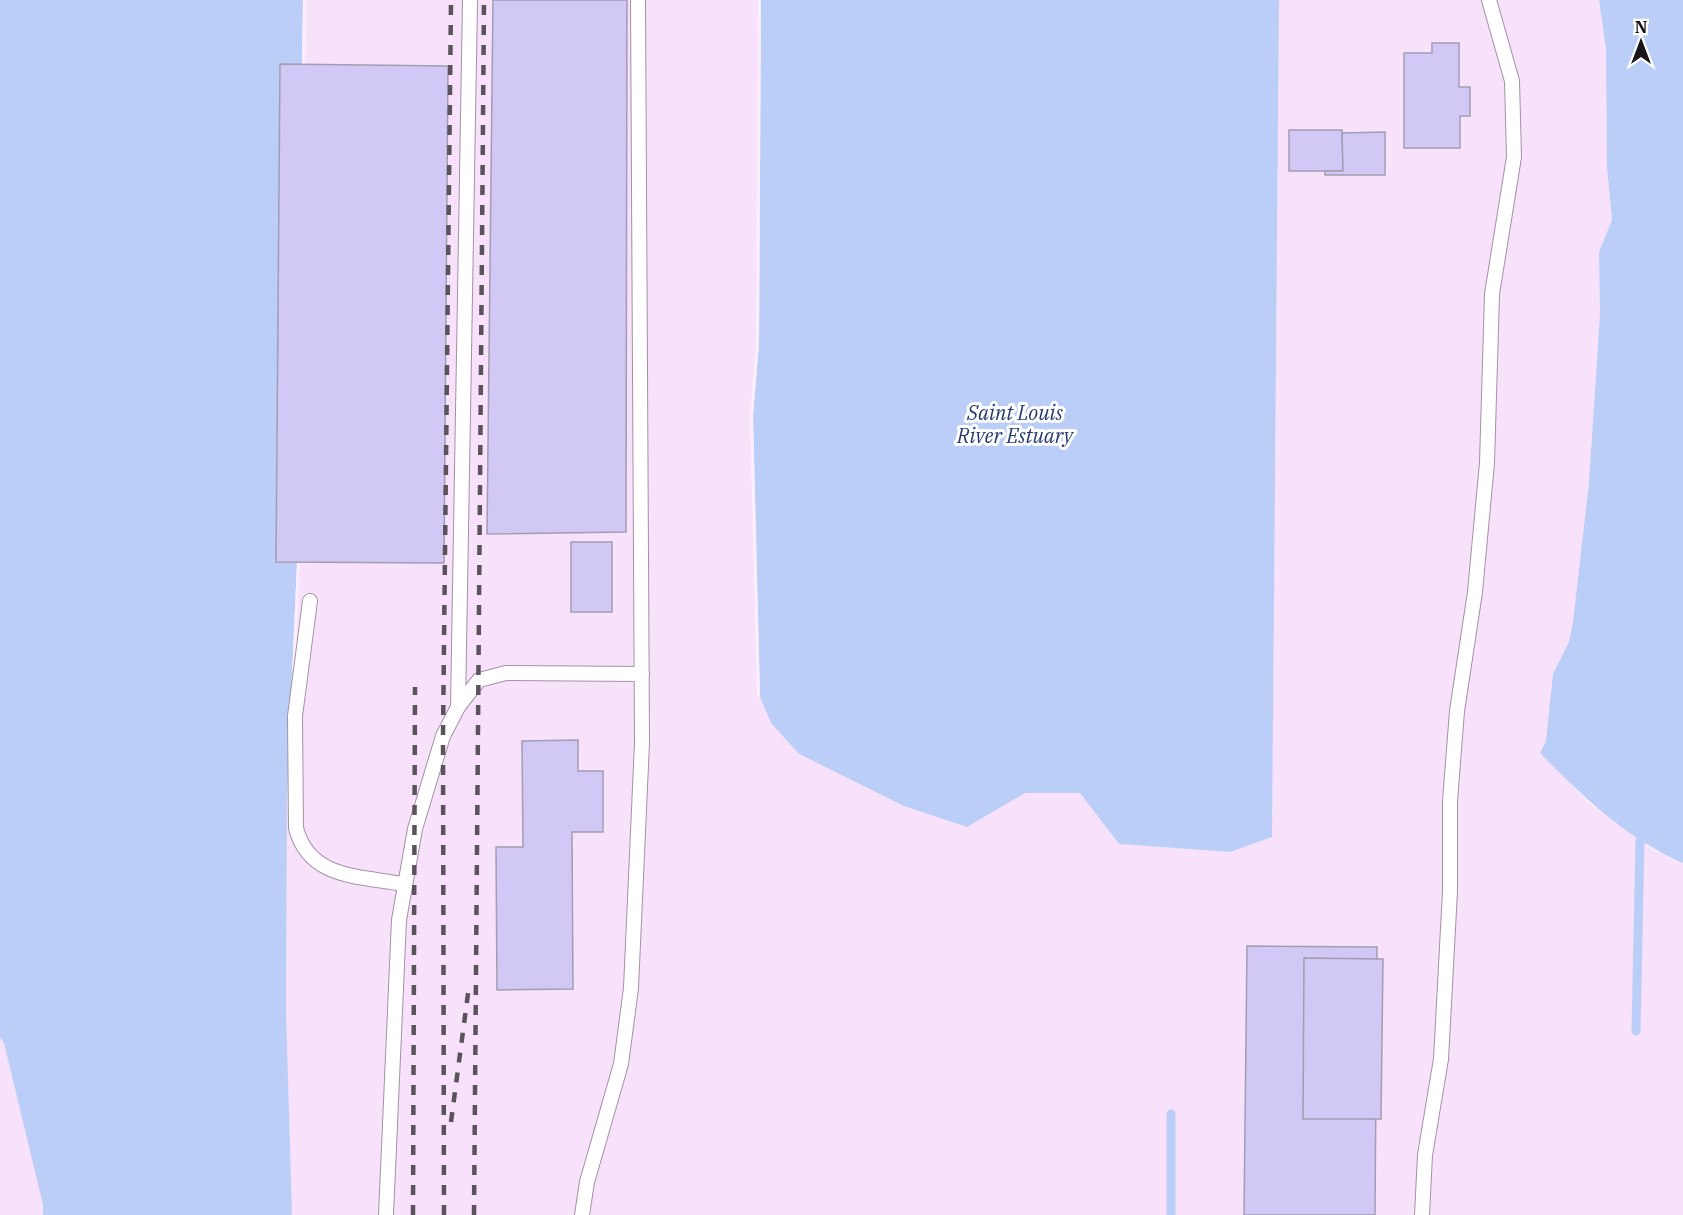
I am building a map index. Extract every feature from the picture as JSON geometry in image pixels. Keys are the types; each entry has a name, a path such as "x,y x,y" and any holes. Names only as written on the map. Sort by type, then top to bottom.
{"lane":[{"path":"458,707 470,0"},
{"path":"582,1215 587,1182 621,1064 631,988 642,743 638,0"},
{"path":"1422,1215 1425,1155 1440,1059 1450,891 1450,789 1457,711 1475,592 1487,463 1492,294 1514,157 1512,81 1489,0"},
{"path":"310,601 295,716 296,828 299,840 313,861 326,868 404,884"},
{"path":"386,1215 399,920 415,830 443,736 458,707 479,680 506,673 642,674"}],"shaded area":[{"path":"303,0 761,0 759,343 753,416 760,697 771,723 799,754 904,806 967,827 1025,793 1080,793 1119,844 1230,852 1272,837 1279,0 1599,0 1606,49 1607,167 1612,220 1599,252 1600,314 1589,482 1573,622 1569,642 1553,674 1546,741 1540,753 1591,805 1654,850 1683,863 1683,1215 292,1215 286,1011 287,795 297,563"},
{"path":"0,1037 4,1043 43,1205 43,1215 0,1215"}],"water":[{"path":"0,0 303,0 302,65 280,65 276,561 297,562 287,795 286,1011 292,1215 43,1215 43,1205 4,1043 0,1037"},
{"name":"Saint Louis River Estuary","path":"761,0 1279,0 1272,837 1230,852 1119,844 1080,793 1025,793 967,827 904,806 799,754 771,723 760,697 753,416 759,343"},
{"path":"1599,0 1683,0 1683,863 1662,853 1624,829 1572,785 1540,753 1546,741 1553,674 1569,642 1573,622 1589,482 1600,314 1599,252 1612,220 1607,167 1606,49"}],"pier":[{"path":"303,0 306,0 300,562 294,696 291,696 297,563 276,562 280,64 302,65"},
{"path":"758,0 761,0 759,343 753,416 760,697 757,697 750,416 756,342"}],"building":[{"path":"493,0 627,0 626,532 487,534"},
{"path":"1432,43 1459,43 1459,87 1470,87 1470,116 1460,116 1460,148 1404,148 1404,53 1432,53"},
{"path":"280,64 448,66 444,563 276,562"},
{"path":"1289,130 1342,130 1343,171 1289,171"},
{"path":"1385,132 1385,175 1325,175 1325,171 1343,171 1342,133"},
{"path":"571,542 612,542 612,612 571,612"},
{"path":"578,740 578,771 603,771 603,832 572,832 573,989 497,990 496,847 523,847 522,741"},
{"path":"1247,946 1377,947 1375,1215 1244,1215"},
{"path":"1304,958 1383,959 1381,1119 1303,1119"}],"waterway":[{"path":"1636,1031 1640,840"},
{"path":"1171,1114 1171,1215"}],"railway":[{"path":"444,1215 443,736 451,0"},
{"path":"474,1215 484,0"},
{"path":"413,1215 415,687"},
{"path":"451,1122 469,986"}]}
